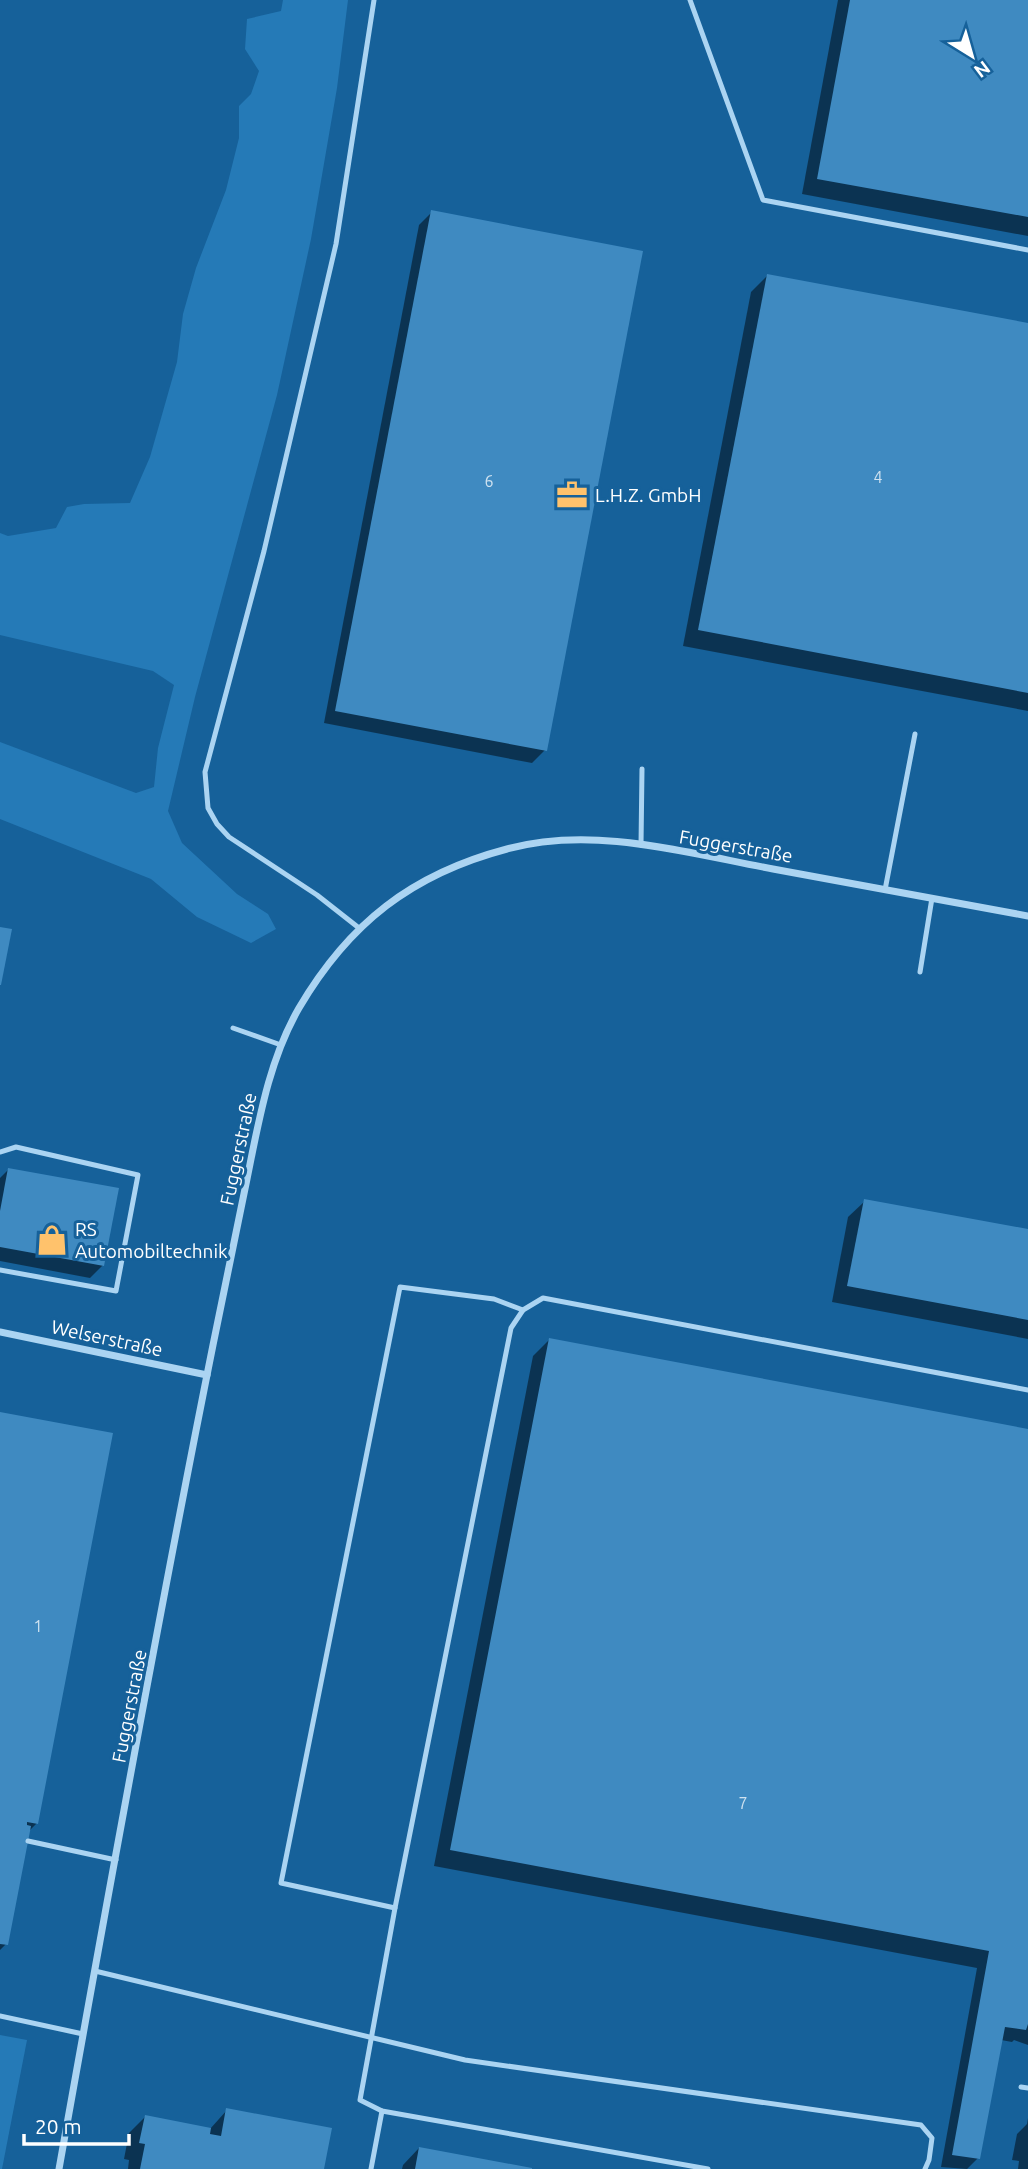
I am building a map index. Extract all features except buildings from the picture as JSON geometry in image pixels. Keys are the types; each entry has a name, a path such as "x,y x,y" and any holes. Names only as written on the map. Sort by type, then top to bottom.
{"street":[{"name":"Fuggerstraße","path":"59,2169 207,1374 261,1107 281,1045 318,979 359,928 394,898 416,885 456,865 488,854 513,847 568,840 640,845 1028,916"},
{"name":"Welserstraße","path":"0,1332 207,1374"}],"lane":[{"path":"359,928 317,895 229,837 208,808 205,772 264,551 336,244 374,0"},
{"path":"690,0 763,200 1028,250"},
{"path":"885,890 915,734"},
{"path":"640,845 642,769"},
{"path":"920,972 932,898"},
{"path":"233,1028 281,1045"},
{"path":"0,1152 16,1147 138,1175 116,1291 0,1270"},
{"path":"395,1908 281,1883 400,1287 494,1299 523,1310"},
{"path":"708,2169 382,2110 360,2100 395,1908 511,1328 523,1310 543,1298 1028,1390"},
{"path":"28,1841 116,1860"},
{"path":"95,1971 465,2060 921,2124 932,2138 925,2169"},
{"path":"0,2016 83,2034"},
{"path":"371,2169 382,2110"}],"shaded area":[{"path":"283,0 348,0 337,88 311,239 277,395 195,697 168,811 182,843 237,894 268,914 276,929 251,943 197,917 151,879 0,819 0,742 136,793 154,787 158,748 174,685 153,671 0,635 0,533 8,536 56,528 67,507 130,503 150,457 177,362 183,314 196,268 226,190 239,138 239,106 251,94 259,71 245,49 247,19 281,11"},
{"path":"0,2035 27,2040 2,2169 0,2169"}],"place":[{"name":"L.H.Z. GmbH","path":"572,495"},
{"name":"RS Automobiltechnik","path":"52,1240"}]}
